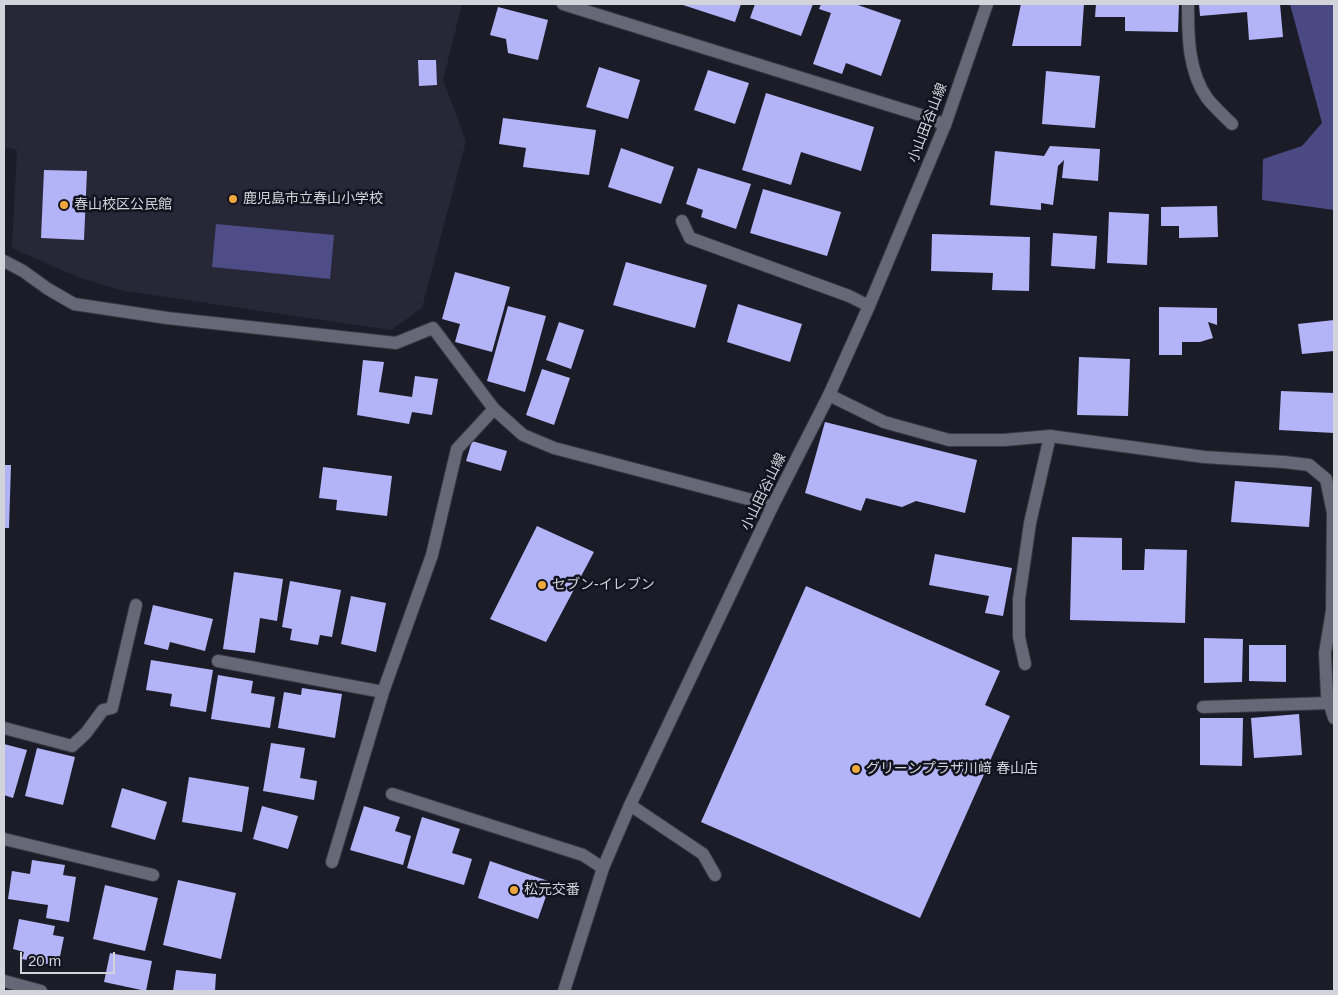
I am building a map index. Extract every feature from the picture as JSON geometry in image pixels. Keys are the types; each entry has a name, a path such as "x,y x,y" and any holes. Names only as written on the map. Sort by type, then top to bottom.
{"street":[{"path":"563,4 945,124"},
{"name":"小山田谷山線","path":"564,991 603,868 630,805 772,507 829,395 869,306 945,124 987,4"},
{"path":"1188,4 1188,41 1195,72 1207,98 1232,124"},
{"path":"682,221 690,238 849,296 869,306"},
{"path":"4,261 23,271 48,290 74,304 167,318 396,343 433,328 494,409 523,435 554,448 752,500 772,507"},
{"path":"829,395 884,422 948,440 1004,440 1050,436 1204,456 1309,465 1326,479 1333,513 1333,612 1325,653 1327,694 1334,718"},
{"path":"332,862 383,692 432,555 457,449 494,409"},
{"path":"1025,664 1019,637 1019,599 1030,522 1050,436"},
{"path":"4,728 72,746 86,733 104,710 112,708 136,605"},
{"path":"218,661 383,692"},
{"path":"1203,706 1330,703"},
{"path":"392,794 583,855 603,868"},
{"path":"630,805 703,854 715,875"},
{"path":"4,839 152,875"},
{"path":"4,981 41,991"}],"shaded area":[{"name":"鹿児島市立春山小学校","path":"4,4 462,4 443,80 466,141 422,308 391,330 125,291 80,278 12,248 17,150 4,147"},
{"path":"1290,4 1334,4 1334,210 1262,200 1263,159 1302,146 1322,123"},
{"path":"216,224 334,235 330,279 212,267"}],"building":[{"path":"680,4 741,4 735,22"},
{"path":"755,4 813,4 801,36 750,18"},
{"path":"821,4 855,4 901,20 881,76 846,63 842,74 813,64 831,13 819,9"},
{"path":"1021,4 1084,4 1081,46 1012,46"},
{"path":"1096,4 1179,4 1178,32 1125,31 1125,17 1095,17"},
{"path":"1199,4 1280,4 1283,37 1249,40 1247,12 1200,16"},
{"path":"498,7 548,20 538,60 508,53 506,39 490,35"},
{"path":"418,60 436,60 437,85 419,86"},
{"path":"599,67 640,80 628,119 586,107"},
{"path":"708,70 749,83 735,124 694,110"},
{"path":"1046,71 1100,76 1095,128 1042,124"},
{"path":"766,93 874,127 861,171 801,152 791,185 742,170"},
{"path":"503,118 596,130 589,175 523,167 526,148 499,144"},
{"path":"1050,146 1100,149 1098,181 1062,178 1064,160 1058,166 1053,205 1041,203 1041,210 990,205 995,151 1044,156"},
{"path":"621,148 674,167 661,204 608,187"},
{"path":"698,168 751,184 736,229 701,217 703,210 686,204"},
{"name":"春山校区公民館","path":"44,170 87,171 84,240 41,238"},
{"path":"763,189 841,212 827,256 750,233"},
{"path":"1217,206 1218,237 1179,238 1179,226 1161,226 1161,207"},
{"path":"1109,212 1149,214 1147,265 1107,263"},
{"path":"1053,233 1097,236 1095,269 1051,266"},
{"path":"932,234 1030,237 1029,291 992,290 993,273 931,271"},
{"path":"626,262 707,285 695,328 613,305"},
{"path":"455,272 510,287 492,352 455,342 460,324 442,319"},
{"path":"738,304 802,324 790,362 727,342"},
{"path":"508,306 546,316 525,392 487,381"},
{"path":"1159,307 1217,308 1217,325 1208,322 1213,338 1200,342 1182,342 1182,355 1159,355"},
{"path":"1334,320 1334,351 1302,354 1298,324"},
{"path":"559,322 584,330 571,369 546,360"},
{"path":"1079,357 1130,359 1128,416 1077,415"},
{"path":"363,360 384,362 379,392 412,397 415,376 438,379 432,415 412,412 409,424 357,415"},
{"path":"542,369 570,378 554,425 526,415"},
{"path":"1281,391 1334,393 1334,433 1279,430"},
{"path":"825,422 977,460 965,513 916,501 902,507 866,498 861,511 805,493"},
{"path":"472,441 507,451 501,471 466,461"},
{"path":"4,465 11,465 9,528 4,528"},
{"path":"323,467 392,476 387,516 336,510 337,500 319,498"},
{"path":"1235,481 1312,487 1309,527 1231,522"},
{"name":"セブン-イレブン","path":"537,526 594,552 546,642 490,619"},
{"path":"1072,537 1122,538 1122,570 1144,570 1145,549 1187,550 1185,623 1070,620"},
{"path":"935,554 1012,568 1003,616 985,613 989,596 929,585"},
{"path":"234,572 283,579 277,621 260,618 255,653 223,649"},
{"path":"290,581 341,590 332,637 320,635 318,645 290,640 292,629 282,627"},
{"name":"グリーンプラザ川﨑 春山店","path":"806,586 1000,671 985,705 1010,716 920,918 701,822"},
{"path":"351,596 386,603 376,652 341,644"},
{"path":"153,605 213,619 205,651 170,642 168,650 144,644"},
{"path":"1204,638 1243,639 1242,682 1204,683"},
{"path":"1249,645 1286,645 1286,682 1249,681"},
{"path":"151,660 213,670 206,712 170,706 172,694 146,690"},
{"path":"218,675 253,681 251,693 275,697 270,728 211,719"},
{"path":"302,688 342,694 335,738 278,728 284,692 301,695"},
{"path":"1299,714 1302,755 1254,758 1251,718"},
{"path":"1200,718 1243,718 1242,766 1200,765"},
{"path":"271,743 305,748 300,778 317,781 314,800 263,791"},
{"path":"4,744 27,750 13,798 4,795"},
{"path":"37,748 75,757 63,805 25,796"},
{"path":"189,777 249,787 242,832 182,822"},
{"path":"122,788 167,802 155,840 111,827"},
{"path":"262,806 298,816 288,849 253,839"},
{"path":"364,806 400,817 395,831 411,836 403,865 350,850"},
{"path":"422,817 460,829 452,853 472,859 464,885 407,868"},
{"path":"32,860 65,865 63,875 76,877 69,922 46,918 48,905 8,899 12,871 30,874"},
{"name":"松元交番","path":"490,861 551,882 538,919 478,898"},
{"path":"178,880 236,893 221,959 163,945"},
{"path":"105,885 158,898 145,951 93,939"},
{"path":"19,919 55,926 53,935 64,937 58,966 22,959 24,952 13,949"},
{"path":"110,953 152,961 146,991 104,982"},
{"path":"176,970 216,974 215,991 173,991"}],"place":[{"name":"鹿児島市立春山小学校","path":"233,199"},
{"name":"春山校区公民館","path":"64,205"},
{"name":"セブン-イレブン","path":"542,585"},
{"name":"グリーンプラザ川﨑 春山店","path":"856,769"},
{"name":"松元交番","path":"514,890"}]}
